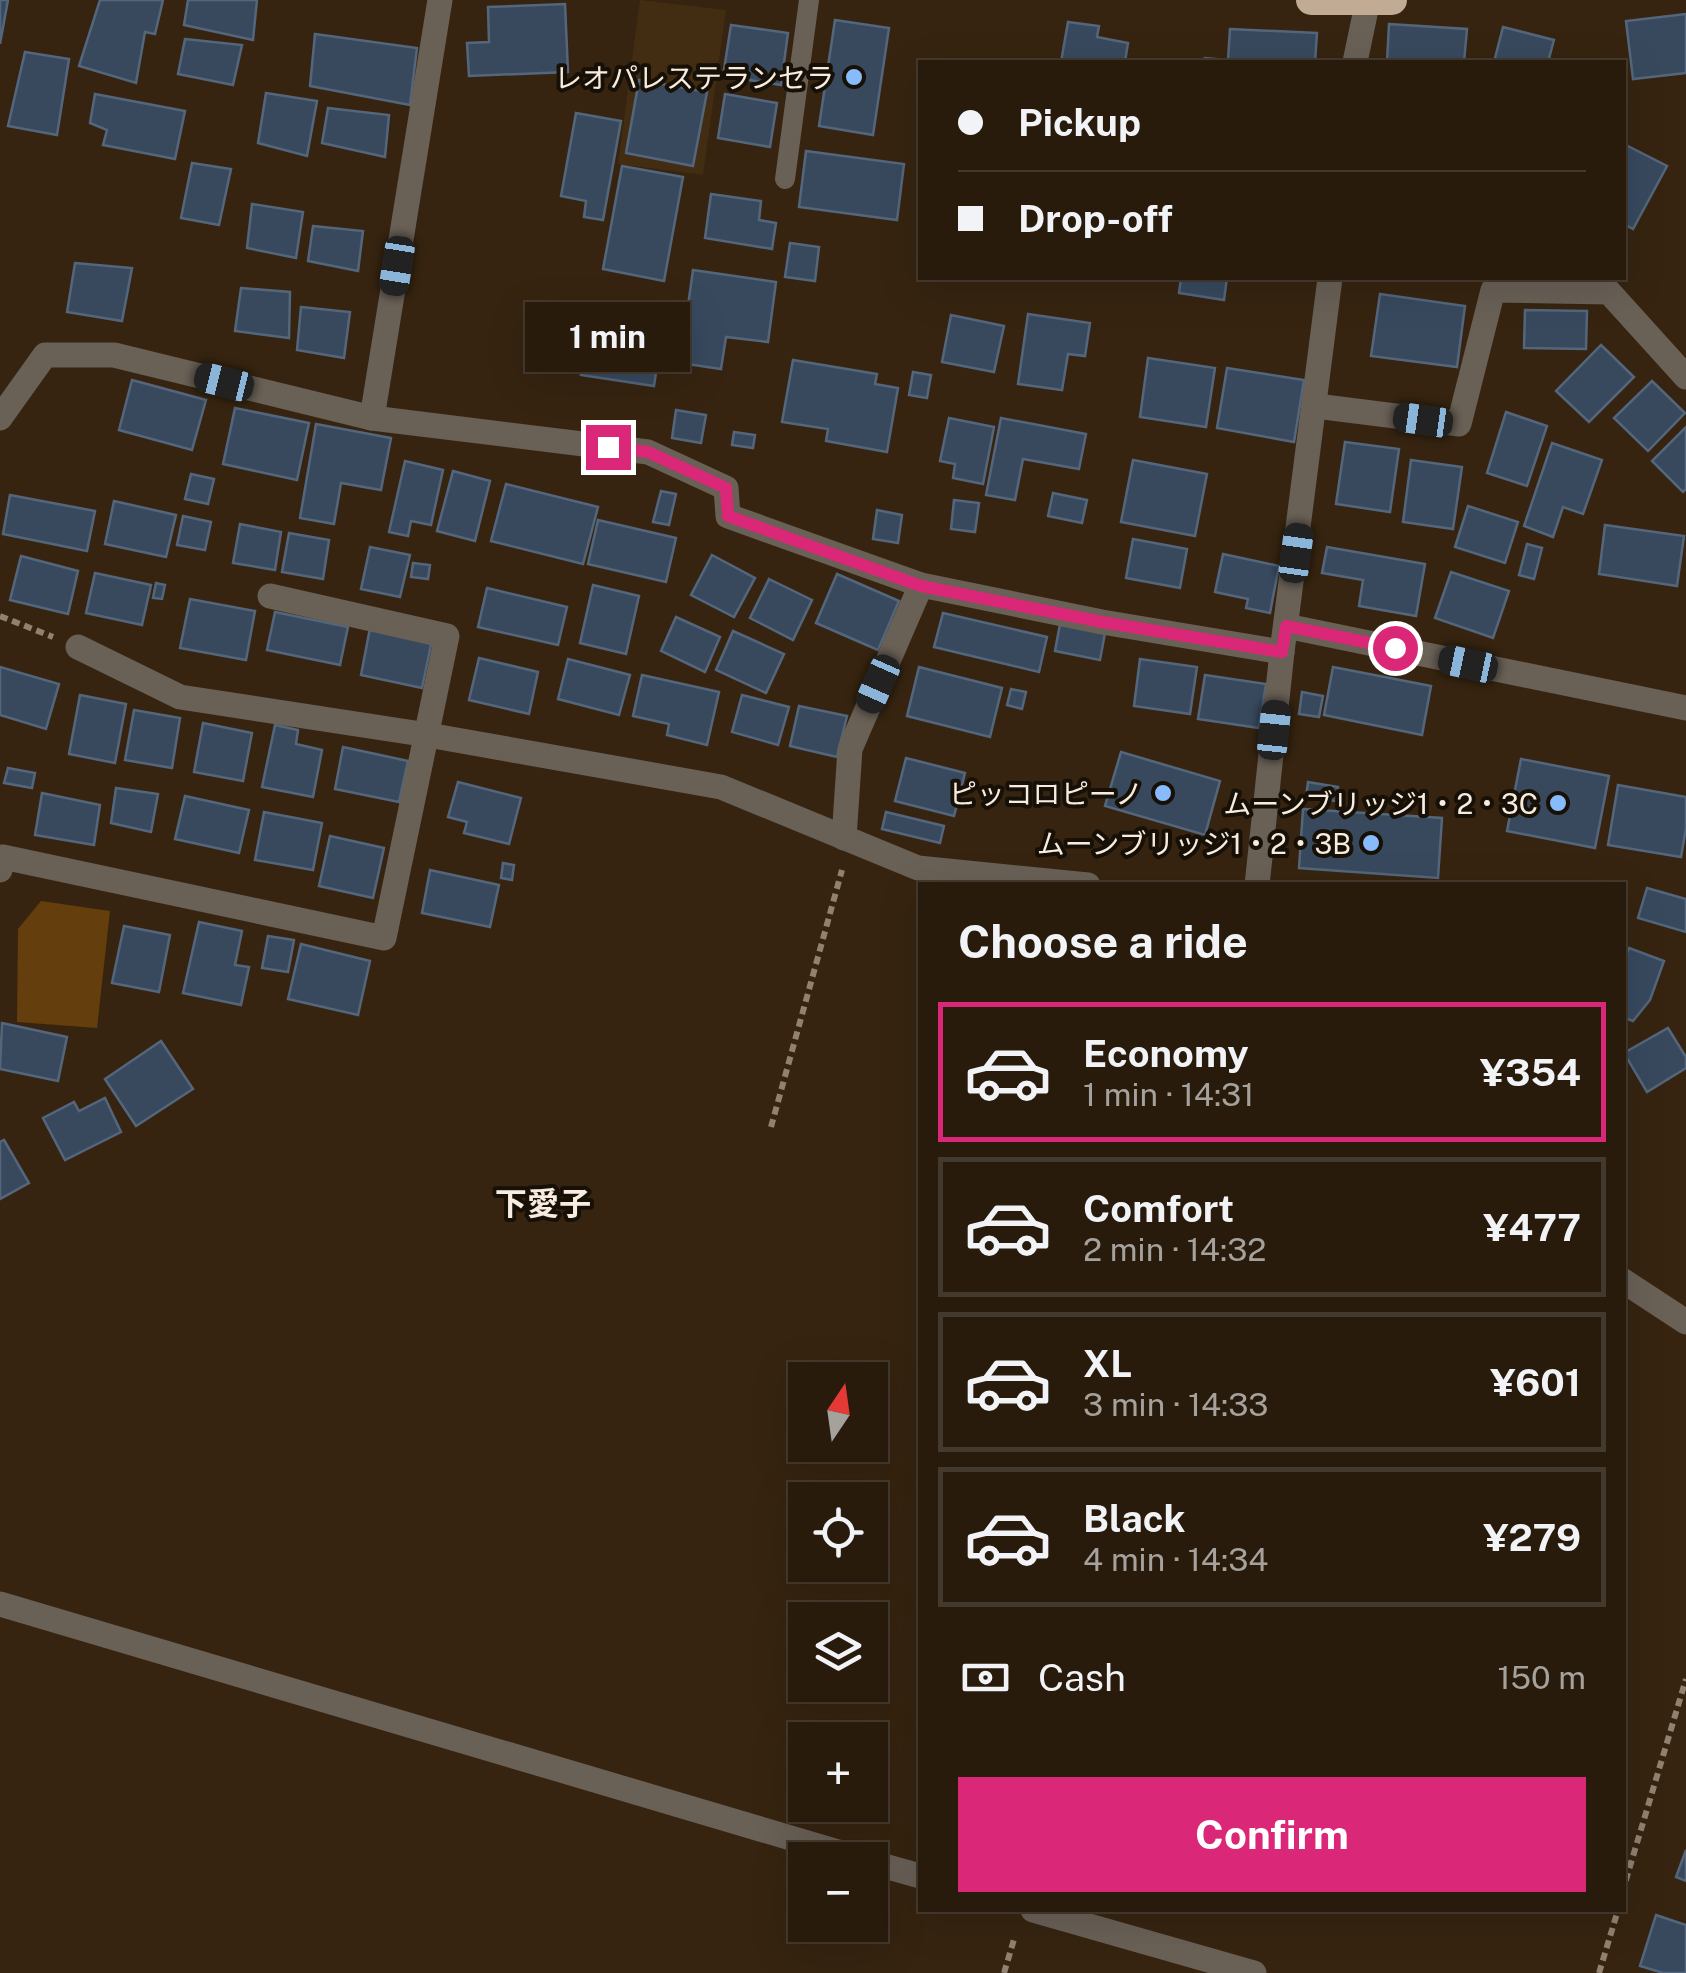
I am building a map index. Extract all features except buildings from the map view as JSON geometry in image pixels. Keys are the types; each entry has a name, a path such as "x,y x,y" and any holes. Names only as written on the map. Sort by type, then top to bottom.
{"highway":[{"path":"1310,0 1376,1"}],"street":[{"path":"372,418 440,0"},
{"path":"1355,60 1376,1"},
{"path":"1257,882 1330,280"},
{"path":"1316,406 1459,424 1493,290 1609,292 1686,377"},
{"path":"0,418 45,355 114,355 372,418 648,452 726,488 728,516 921,586 1102,622 1284,639 1686,708"},
{"path":"844,838 850,749 921,586"},
{"path":"0,870 2,857 384,938 447,636 270,596"},
{"path":"78,647 180,697 428,735 721,788 918,868 1058,882"},
{"path":"1626,1283 1686,1322"},
{"path":"0,1604 804,1842"},
{"path":"888,1867 918,1875"},
{"path":"1025,1918 1254,1973"}],"lane":[{"path":"785,179 809,0"}],"path":[{"path":"0,616 78,647"},
{"path":"771,1128 842,870"},
{"path":"1626,1880 1686,1679"},
{"path":"1599,1973 1617,1912"},
{"path":"1004,1973 1025,1918"}],"shaded area":[{"path":"640,0 726,10 703,175 618,164"},
{"path":"41,901 110,911 97,1028 17,1022 18,929"}],"place":[{"name":"レオパレステランセラ","path":"854,77"},
{"name":"ピッコロピーノ","path":"1163,793"},
{"name":"ムーンブリッジ1・2・3C","path":"1558,803"},
{"name":"ムーンブリッジ1・2・3B","path":"1371,843"}],"district":[{"name":"下愛子","path":"543,1203"}],"route":[{"path":"608,447 648,452 726,488 728,516 921,586 1282,652 1286,626 1395,648"}]}
